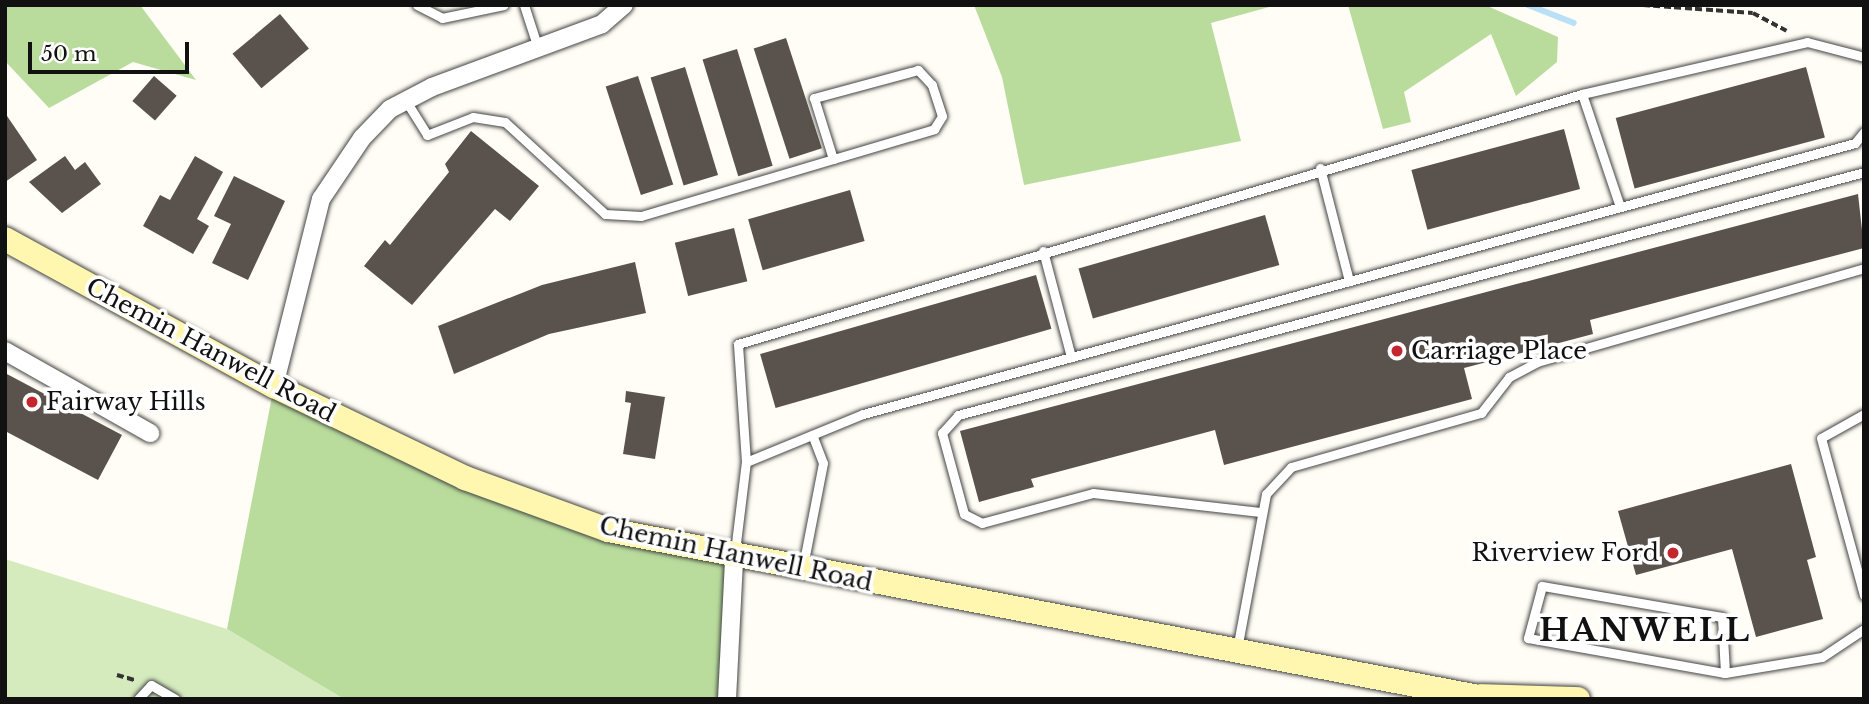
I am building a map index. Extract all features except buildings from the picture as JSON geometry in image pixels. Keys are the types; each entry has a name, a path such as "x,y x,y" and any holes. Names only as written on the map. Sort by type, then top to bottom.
{"main road":[{"name":"Chemin Hanwell Road","path":"5,239 274,386 465,478 608,530 734,559 1237,649 1485,697 1578,699"}],"street":[{"path":"274,386 321,199 362,138 406,101 602,24 624,5"},
{"path":"5,351 150,433"},
{"path":"727,699 734,559"}],"lane":[{"path":"417,5 442,18 504,5"},
{"path":"524,5 538,48"},
{"path":"734,559 747,462 738,344 1320,168 1582,94 1807,42 1864,57"},
{"path":"406,101 427,135 473,117 505,122 605,214 641,216 833,159 934,129 942,116 932,85 918,70 814,99 833,159"},
{"path":"1582,94 1620,207"},
{"path":"747,462 863,414 1855,143 1864,132"},
{"path":"1320,168 1349,281"},
{"path":"1261,512 1093,493 982,523 964,514 942,433 958,415 1864,172"},
{"path":"1043,251 1071,357"},
{"path":"1237,649 1261,512 1275,479 1291,467 1481,413 1519,369 1864,268"},
{"path":"1864,414 1821,438 1864,594"},
{"path":"802,571 824,463 812,435"},
{"path":"1725,673 1722,617 1542,586 1528,638 1725,673 1822,657 1864,629"},
{"path":"138,699 151,685 175,699"}],"path":[{"path":"1643,5 1753,13 1807,42"}],"green space":[{"path":"5,5 140,5 196,80 133,62 49,108 5,61"},
{"path":"974,5 1277,5 1211,23 1241,141 1024,185 1002,77"},
{"path":"1348,5 1485,5 1558,37 1557,62 1516,96 1491,34 1404,92 1411,122 1383,129"},
{"path":"274,386 465,478 734,559 727,699 344,699 227,629"},
{"path":"5,559 227,629 344,699 5,699"}],"waterway":[{"path":"1528,5 1574,23"}],"place":[{"name":"Carriage Place","path":"1397,351"},
{"name":"Fairway Hills","path":"32,402"},
{"name":"Riverview Ford","path":"1673,553"}],"district":[{"name":"HANWELL","path":"1645,630"}]}
